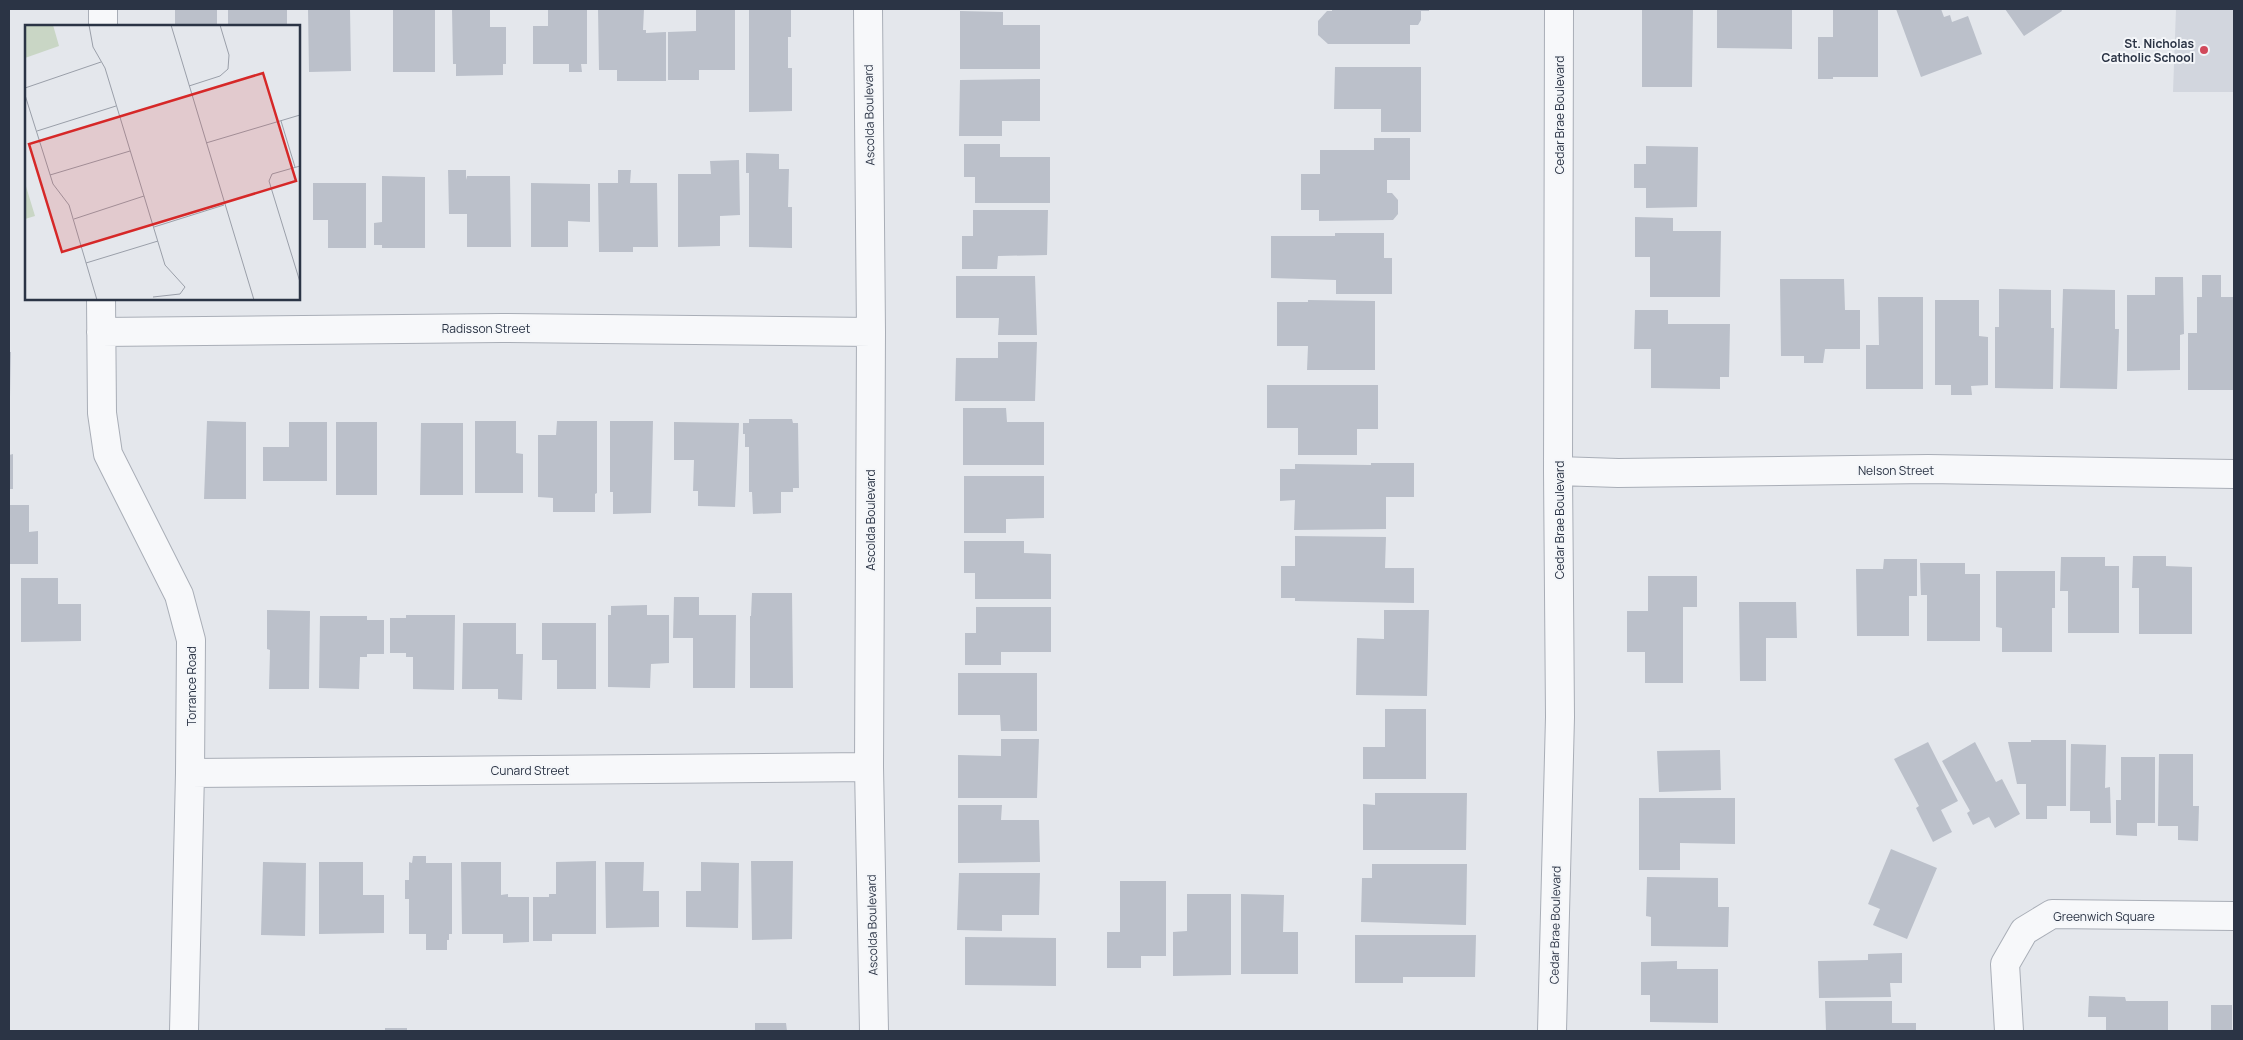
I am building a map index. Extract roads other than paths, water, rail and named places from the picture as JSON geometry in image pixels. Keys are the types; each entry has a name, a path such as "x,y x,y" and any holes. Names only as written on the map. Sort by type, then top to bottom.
{"street":[{"path":"102,25 103,9"},
{"name":"Ascolda Boulevard","path":"868,9 872,332 869,767 874,1031"},
{"name":"Cedar Brae Boulevard","path":"1552,1031 1560,717 1558,471 1559,9"},
{"name":"Torrance Road","path":"101,300 102,413 108,454 179,595 191,640 184,1031"},
{"name":"Radisson Street","path":"101,332 501,328 872,332"},
{"name":"Nelson Street","path":"1558,471 1618,473 1928,470 2234,474"},
{"name":"Cunard Street","path":"190,773 869,767"},
{"name":"Greenwich Square","path":"2009,1031 2005,964 2024,931 2052,914 2234,916"}],"place":[{"name":"St. Nicholas Catholic School","path":"2204,50"}]}
